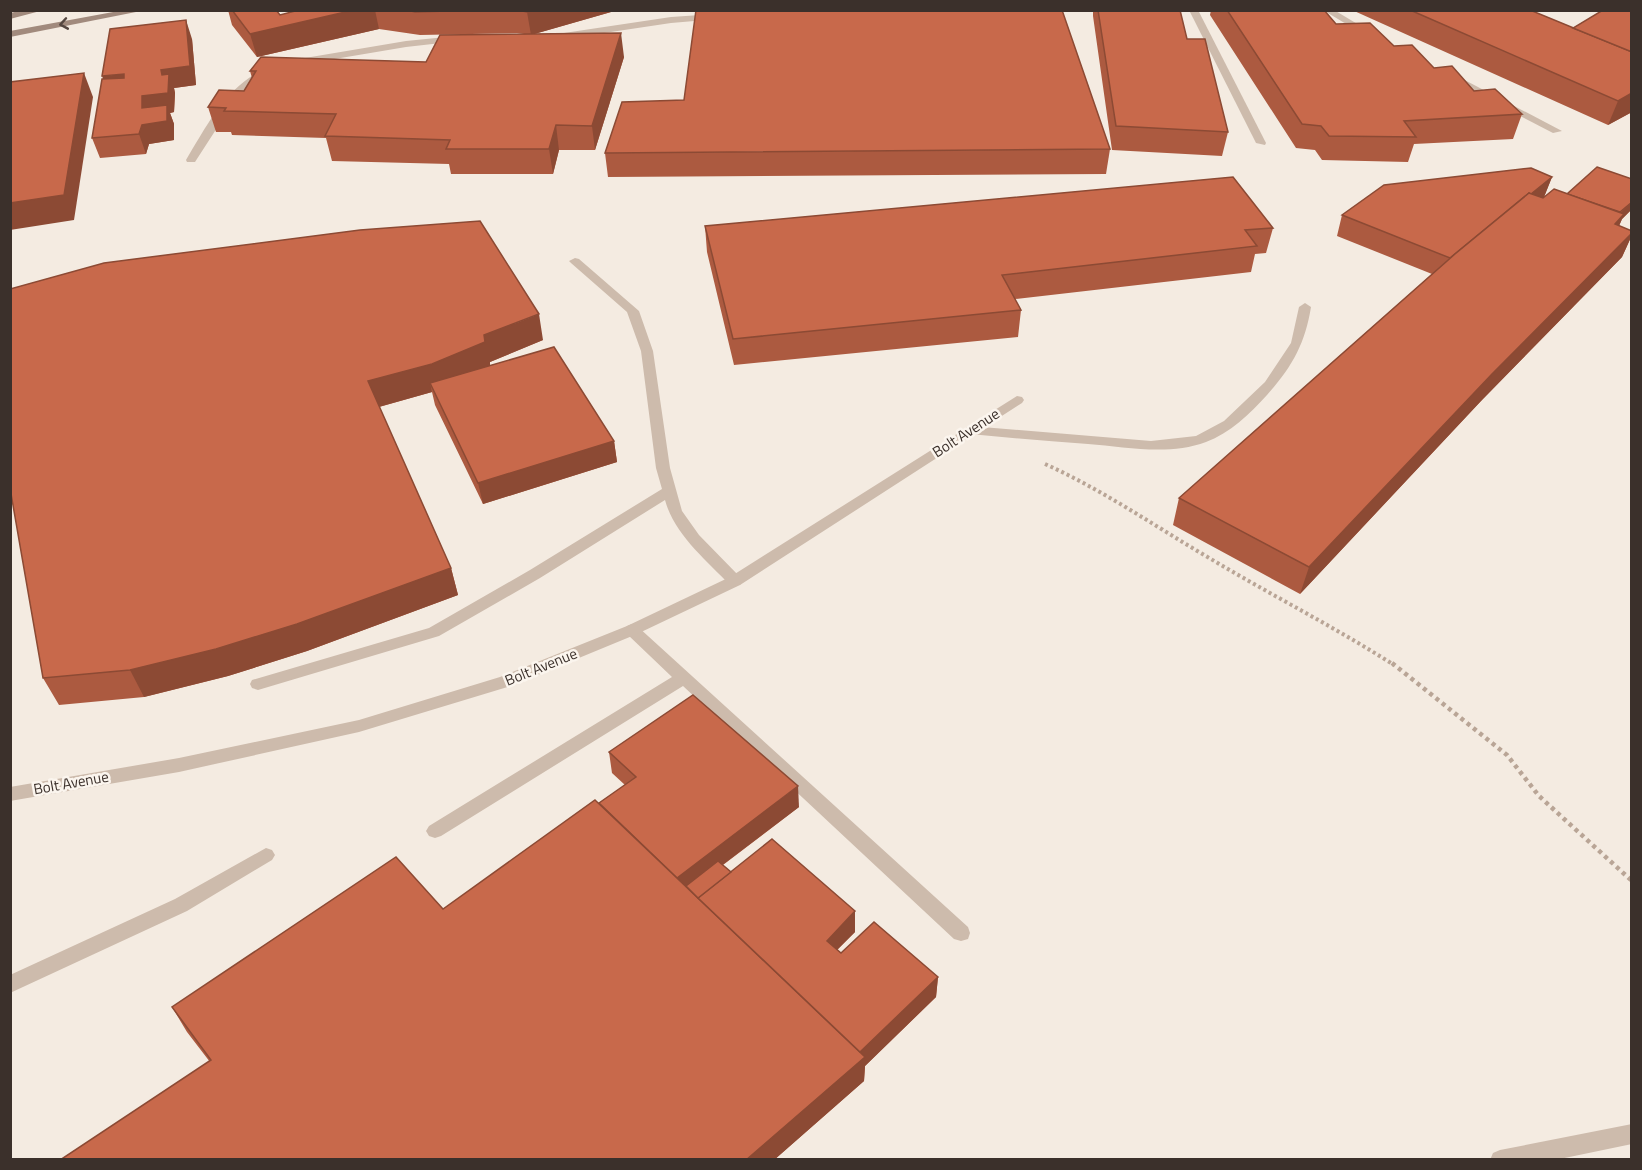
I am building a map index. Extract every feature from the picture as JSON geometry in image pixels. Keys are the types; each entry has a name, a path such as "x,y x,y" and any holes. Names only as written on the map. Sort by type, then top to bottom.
{"main road":[{"path":"10,16 40,10"},
{"path":"10,34 142,10"}],"street":[{"path":"671,20 681,10"},
{"path":"1193,10 1261,143"},
{"path":"1327,10 1374,37"},
{"path":"557,37 671,20 728,16"},
{"path":"289,64 406,44 471,39"},
{"path":"191,160 238,89 258,74 279,67"},
{"path":"1444,73 1557,131"},
{"path":"575,261 633,311 647,351 663,468 675,512 693,539 735,581"},
{"path":"970,430 1151,445 1179,444 1200,439 1222,429 1254,400 1284,366 1301,333 1305,307"},
{"name":"Bolt Avenue","path":"10,794 180,765 359,726 505,682 632,630 735,581 1017,400"},
{"path":"258,684 434,632 535,574 669,491"},
{"path":"632,630 962,933"},
{"path":"435,831 683,678"},
{"path":"10,985 181,905 266,855"},
{"path":"1500,1160 1544,1149 1632,1134"}],"path":[{"path":"1043,463 1074,477 1217,563 1346,634 1398,667 1507,755 1539,796 1632,881"}],"building":[{"path":"232,10 276,10 280,15 299,10 354,10 250,34"},
{"path":"407,10 482,10 415,12"},
{"path":"696,10 1062,10 1110,149 605,153 622,102 684,100"},
{"path":"1098,10 1180,10 1187,39 1205,39 1228,132 1116,126"},
{"path":"1227,10 1324,10 1336,24 1370,23 1394,46 1412,45 1434,68 1452,66 1474,91 1495,89 1522,114 1404,121 1416,137 1329,136 1321,126 1302,124"},
{"path":"1410,10 1530,10 1632,52 1632,93 1618,101"},
{"path":"1603,10 1632,10 1632,52 1573,28"},
{"path":"186,20 190,66 161,70 162,75 169,74 168,93 142,96 142,108 167,105 167,121 142,125 139,134 92,138 102,79 124,78 124,74 102,76 110,29"},
{"path":"621,33 592,126 556,125 549,149 446,149 450,140 325,136 336,114 224,111 226,108 208,107 219,90 244,91 256,71 250,71 261,57 426,62 440,35"},
{"path":"84,73 64,195 10,203 10,82"},
{"path":"1597,167 1632,179 1632,202 1620,212 1567,194"},
{"path":"1531,168 1552,177 1450,258 1342,215 1384,185"},
{"path":"1233,177 1273,228 1245,230 1257,246 1002,275 1021,310 733,339 705,226"},
{"path":"1554,189 1624,214 1615,224 1632,233 1492,374 1309,567 1179,498 1455,254 1529,193 1543,198"},
{"path":"480,221 539,314 484,335 485,342 432,364 368,381 451,568 297,624 216,649 130,670 43,678 10,488 10,289 104,263 360,230"},
{"path":"554,347 614,441 478,483 430,383"},
{"path":"693,695 798,786 677,878 599,803 636,777 609,752"},
{"path":"595,800 865,1057 746,1160 60,1160 211,1060 172,1007 396,857 443,909"},
{"path":"772,839 855,911 827,941 841,953 874,922 938,977 860,1052 698,898"},
{"path":"718,861 731,872 698,898 686,886"}]}
